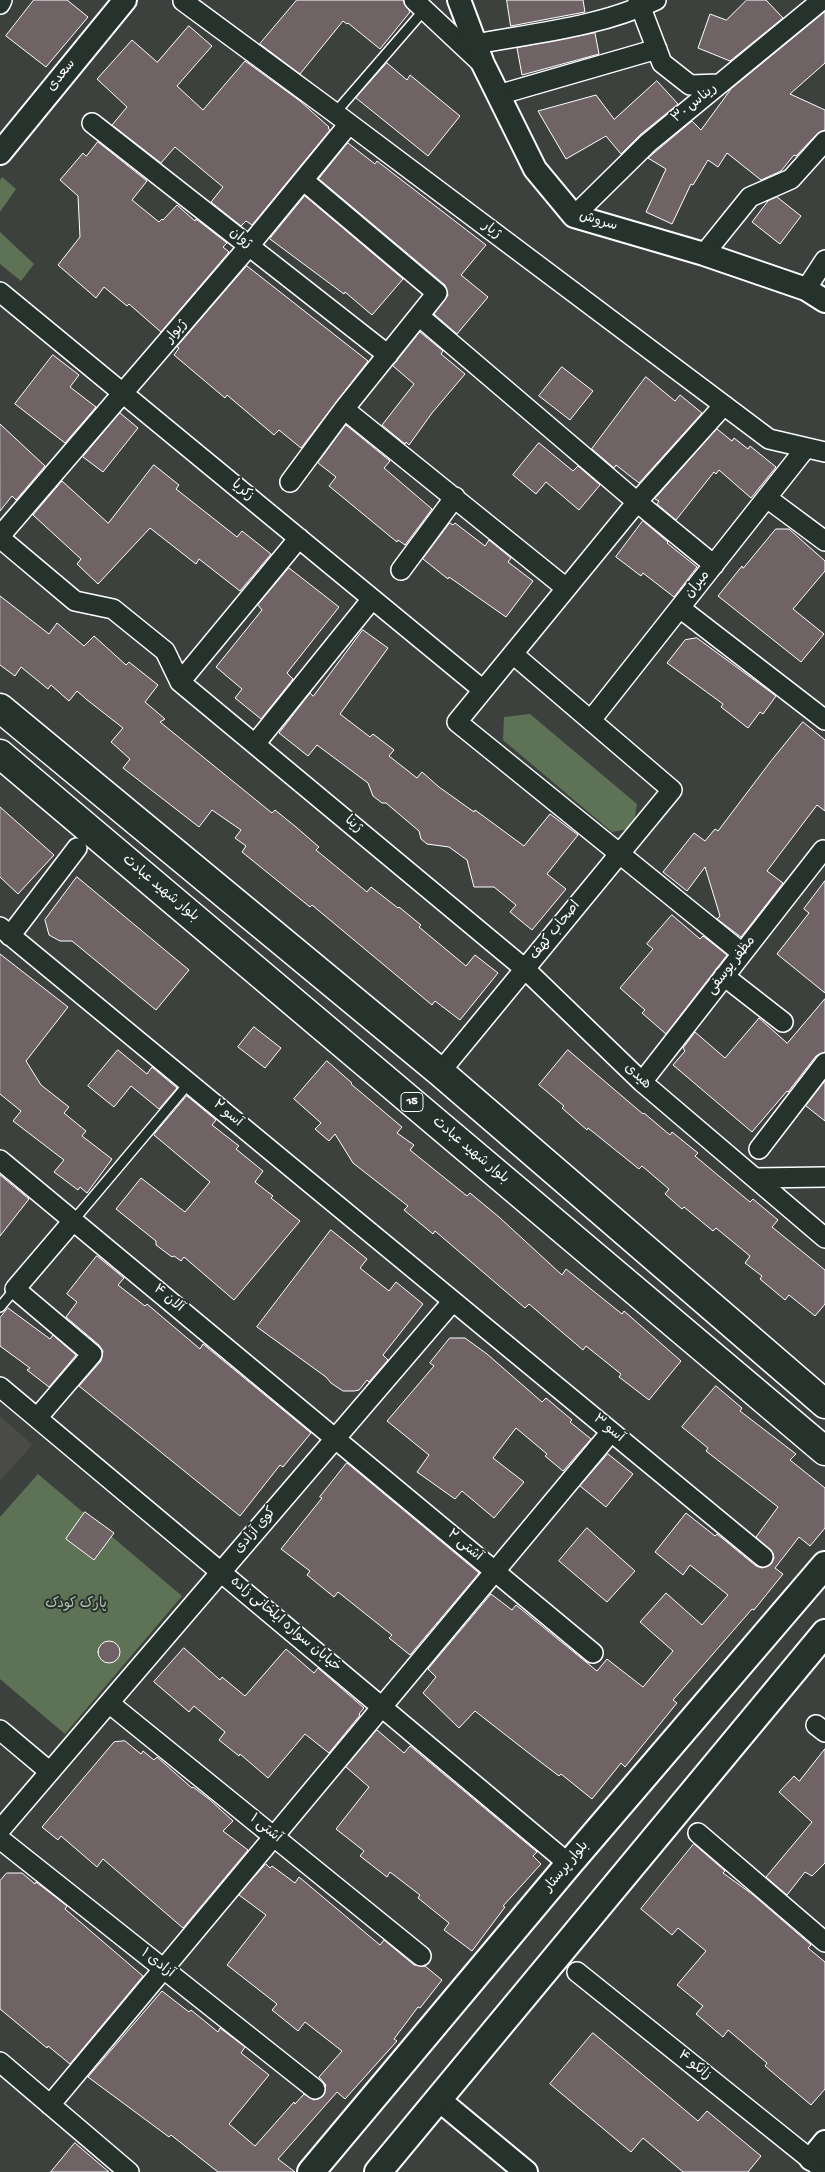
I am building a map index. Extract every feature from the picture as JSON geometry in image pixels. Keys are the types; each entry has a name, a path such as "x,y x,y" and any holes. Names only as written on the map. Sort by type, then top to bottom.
{"main road":[{"path":"0,708 440,1072 825,1404"},
{"name":"بلوار شهید عبادت","path":"0,754 825,1451"},
{"name":"بلوار پرستار","path":"311,2172 569,1864 825,1565"},
{"path":"378,2172 825,1633"}],"street":[{"path":"0,4 2,0"},
{"name":"سعدی","path":"0,153 125,0"},
{"name":"سروش","path":"459,0 479,54 535,169 574,216 704,254 806,289 825,301"},
{"name":"ریناس ۳۰","path":"574,216 648,142 822,0"},
{"name":"ژیار","path":"183,1 769,439 805,449 825,452"},
{"path":"420,4 479,54 590,23 645,2 662,63 690,85 720,84"},
{"path":"498,95 657,49"},
{"name":"ژیوار","path":"0,537 124,394 304,180 342,118"},
{"name":"ژوان","path":"92,122 388,355"},
{"path":"704,254 750,197 791,179 825,141"},
{"path":"290,482 344,409 437,294 304,180"},
{"path":"806,289 825,260"},
{"name":"زکریا","path":"0,292 484,690"},
{"path":"419,316 637,502 714,565"},
{"path":"724,405 637,502 457,722 742,953"},
{"path":"344,409 566,588"},
{"name":"میران","path":"591,720 805,449"},
{"path":"401,570 455,497"},
{"path":"767,498 825,541"},
{"path":"0,537 76,600 113,609 165,651 180,682 299,538"},
{"path":"256,744 372,599"},
{"path":"680,608 825,720"},
{"path":"513,654 591,720"},
{"name":"ژینا","path":"180,682 525,969"},
{"name":"اصحاب کهف","path":"440,1072 672,790 591,720"},
{"path":"5,932 77,848"},
{"name":"مظفر یوسفی","path":"642,1082 824,851"},
{"name":"آسو ۲","path":"5,932 453,1301"},
{"name":"هیدی","path":"525,969 642,1082 825,1238"},
{"path":"724,976 783,1022"},
{"path":"759,1149 825,1062"},
{"name":"آلان ۴","path":"0,1160 335,1439"},
{"path":"755,1178 825,1177"},
{"path":"37,1418 92,1354 15,1289 73,1221"},
{"name":"آسو ۳","path":"453,1301 763,1557"},
{"name":"کوی آزادی","path":"0,1830 453,1301"},
{"name":"خیابان سواره ایلخانی زاده","path":"0,1387 569,1864"},
{"path":"50,2105 612,1432"},
{"name":"آشتی ۲","path":"335,1439 593,1653"},
{"name":"آشتی ۱","path":"109,1703 420,1956"},
{"path":"0,1730 50,1772"},
{"path":"698,1833 825,1942"},
{"name":"آزادی ۱","path":"0,1840 315,2089"},
{"name":"زانکو ۴","path":"577,1972 820,2157"},
{"path":"0,2062 129,2172"},
{"path":"438,2099 526,2172"}],"lane":[{"path":"342,118 420,4"},
{"path":"73,1221 189,1083"},
{"path":"0,1307 15,1289"}],"shaded area":[{"path":"0,1416 32,1445 0,1481"}],"green space":[{"path":"2,177 16,189 0,212 0,180"},
{"path":"0,232 34,264 21,281 0,264"},
{"path":"530,714 637,804 633,828 612,832 503,740 504,717"},
{"name":"پارک کودک","path":"38,1474 182,1596 65,1734 0,1679 0,1517"}],"building":[{"path":"34,0 67,0 88,17 46,67 6,36"},
{"path":"297,0 403,0 410,12 380,49 343,21 300,74 260,44"},
{"path":"507,0 583,0 585,12 511,26"},
{"path":"747,0 766,0 783,18 730,61 698,48 710,14 726,20"},
{"path":"825,12 825,63 790,94 825,110 825,130 817,134 796,156 794,155 781,171 761,180 727,153 718,167 708,160 693,185 691,184 672,224 646,212 666,169 648,158 692,121 701,130 731,89"},
{"path":"189,26 212,46 177,86 203,110 245,61 300,101 330,130 252,225 246,221 241,226 211,202 223,187 175,147 161,163 112,125 127,107 97,79 132,40 157,62"},
{"path":"595,33 599,54 522,75 517,48"},
{"path":"387,63 407,80 410,75 460,116 428,156 356,98"},
{"path":"657,81 678,104 641,134 621,154 606,136 566,159 538,111 596,95 614,119"},
{"path":"98,142 147,181 132,200 159,222 177,205 195,221 196,219 227,243 223,247 229,252 161,332 129,304 127,306 104,287 96,298 58,265 80,237 78,196 60,180 83,153 86,156"},
{"path":"348,143 375,164 377,161 486,245 461,275 488,297 457,334 434,314 448,295 445,285 319,179"},
{"path":"305,196 403,279 372,315 345,292 344,294 270,239"},
{"path":"777,197 801,216 780,244 752,222 768,201"},
{"path":"247,266 368,361 301,448 279,430 274,435 227,395 225,398 174,355 179,348 177,347"},
{"path":"420,332 443,351 441,354 465,374 432,413 409,445 406,442 405,444 382,425 414,384 393,366"},
{"path":"53,355 79,375 70,387 96,407 65,443 15,404"},
{"path":"562,367 593,391 570,420 539,396"},
{"path":"646,377 675,401 680,395 702,413 639,483 616,465 614,468 592,449"},
{"path":"120,413 138,428 103,472 83,457"},
{"path":"0,424 45,466 16,500 12,496 0,511"},
{"path":"346,425 390,461 384,468 432,509 405,545 398,540 397,542 329,486 336,477 318,463"},
{"path":"717,429 732,441 734,438 748,449 750,446 776,467 751,498 719,470 716,474 714,472 676,520 657,504 659,501 655,499"},
{"path":"539,443 573,471 578,466 600,485 579,510 546,482 536,494 513,475"},
{"path":"154,465 179,485 176,489 237,537 242,531 271,554 240,591 199,559 196,564 150,528 98,584 77,564 81,559 33,515 62,481 108,523"},
{"path":"643,521 697,567 674,597 643,573 641,576 616,557"},
{"path":"450,523 453,525 455,523 485,546 489,540 511,558 508,562 533,581 506,617 449,577 448,579 423,559"},
{"path":"776,529 789,529 825,561 825,571 793,609 824,634 801,662 718,596"},
{"path":"289,568 339,607 287,673 293,679 261,719 235,698 242,689 216,667 262,610 258,605"},
{"path":"0,596 49,634 57,623 84,646 94,636 126,665 129,662 158,685 145,702 165,719 160,722 272,813 275,810 296,827 319,847 316,850 367,892 371,887 399,907 421,925 419,927 466,966 475,955 498,973 460,1020 435,1001 432,1005 312,905 310,907 242,852 246,846 235,838 241,830 212,810 199,827 123,768 130,759 111,742 123,728 77,691 69,701 51,685 48,689 21,667 15,676 0,665"},
{"path":"363,630 388,648 340,714 370,737 373,734 394,750 389,756 417,778 422,772 439,787 474,812 475,810 524,846 550,814 578,835 547,874 566,889 532,930 510,912 516,905 494,887 474,887 467,860 449,847 427,844 421,839 419,831 386,803 382,803 373,796 368,783 317,745 308,756 279,733 310,693 313,696"},
{"path":"697,638 776,696 763,714 760,712 748,728 721,707 723,704 667,663 685,640"},
{"path":"803,722 825,740 825,811 817,805 767,871 783,883 741,937 717,919 720,916 705,867 687,891 663,872 694,833 705,841 715,829 718,831"},
{"path":"0,807 54,855 18,894 0,877"},
{"path":"77,877 189,970 156,1010 72,941 60,941 49,935 45,920"},
{"path":"825,881 825,993 777,954 809,913 804,909"},
{"path":"672,915 700,939 703,936 727,955 666,1034 642,1013 645,1010 620,988 653,949 647,944"},
{"path":"0,954 68,1007 26,1061 41,1085 69,1107 64,1113 86,1131 82,1136 112,1159 87,1193 80,1187 78,1190 54,1172 64,1160 13,1121 21,1111 0,1094"},
{"path":"825,999 825,1052 816,1056 788,1092 752,1132 673,1065 685,1051 683,1048 695,1032 725,1058 759,1018 787,1043"},
{"path":"254,1027 281,1048 265,1068 238,1047"},
{"path":"118,1050 147,1074 152,1067 177,1088 159,1109 131,1086 114,1107 88,1086"},
{"path":"568,1050 643,1114 670,1135 672,1132 698,1153 695,1156 750,1202 753,1199 778,1220 772,1227 825,1270 825,1304 815,1316 789,1295 785,1300 760,1279 762,1276 745,1263 750,1256 716,1228 713,1231 684,1207 682,1209 665,1194 669,1189 642,1166 639,1169 588,1128 587,1130 562,1108 564,1106 539,1085"},
{"path":"327,1061 402,1127 397,1133 414,1145 410,1150 467,1196 470,1193 562,1275 566,1269 622,1314 624,1311 681,1361 649,1400 619,1377 621,1374 586,1346 583,1350 529,1304 525,1308 435,1231 433,1234 404,1210 408,1206 353,1163 335,1134 329,1141 315,1129 321,1123 294,1099"},
{"path":"825,1081 825,1121 806,1106"},
{"path":"187,1096 216,1120 212,1125 239,1146 236,1149 263,1171 255,1182 273,1196 271,1198 300,1221 234,1300 184,1257 181,1261 156,1245 156,1241 116,1209 141,1178 185,1212 210,1182 154,1135"},
{"path":"0,1175 29,1199 0,1236"},
{"path":"331,1230 367,1259 360,1268 389,1291 396,1282 423,1304 383,1355 388,1360 369,1382 367,1380 359,1390 354,1391 343,1391 257,1327"},
{"path":"97,1256 124,1278 118,1285 145,1306 147,1304 200,1349 203,1344 311,1433 283,1467 280,1465 240,1516 79,1386 101,1361 103,1351 99,1345 66,1317 77,1302 67,1294"},
{"path":"8,1308 50,1339 53,1335 76,1355 49,1387 27,1370 30,1368 0,1346 0,1318"},
{"path":"450,1338 465,1338 487,1354 542,1402 546,1398 572,1420 570,1422 591,1439 563,1471 545,1456 547,1454 516,1428 493,1458 524,1482 494,1518 462,1491 455,1499 417,1472 429,1455 387,1421 434,1366 430,1363"},
{"path":"716,1386 742,1408 740,1411 796,1454 790,1460 825,1488 825,1528 810,1546 799,1537 775,1568 783,1574 754,1610 752,1609 673,1700 677,1703 625,1767 621,1763 592,1799 475,1711 459,1728 423,1693 436,1677 428,1669 491,1594 512,1610 516,1605 597,1671 607,1659 643,1687 673,1651 640,1622 666,1593 702,1625 728,1595 690,1565 683,1575 655,1552 686,1513 715,1536 717,1534 756,1566 762,1568 771,1564 774,1558 773,1553 756,1537 778,1507 706,1451 708,1448 682,1427"},
{"path":"608,1454 633,1474 606,1507 580,1486"},
{"path":"347,1463 479,1573 410,1655 389,1638 392,1635 338,1592 334,1597 307,1575 310,1571 281,1549"},
{"path":"85,1512 114,1533 94,1560 66,1539"},
{"path":"587,1528 635,1571 607,1602 559,1561"},
{"path":"109,1641 117,1644 120,1652 117,1660 109,1663 101,1660 98,1652 101,1644"},
{"path":"184,1648 220,1680 222,1677 245,1696 286,1649 314,1673 318,1668 364,1708 329,1753 305,1734 268,1778 240,1754 239,1756 219,1740 225,1732 194,1706 189,1712 154,1682"},
{"path":"377,1730 404,1753 410,1746 537,1852 533,1856 541,1864 503,1906 505,1907 472,1951 444,1930 449,1923 418,1898 420,1895 390,1872 387,1877 360,1856 364,1851 336,1829 369,1787 346,1767"},
{"path":"125,1741 141,1754 143,1751 154,1760 157,1757 192,1788 209,1799 233,1821 223,1831 248,1850 183,1928 103,1859 97,1867 61,1836 58,1840 42,1827 114,1742"},
{"path":"825,1749 825,1863 812,1876 805,1872 787,1895 766,1877 812,1822 779,1792 794,1776 799,1781"},
{"path":"694,1844 725,1871 723,1873 752,1894 811,1945 808,1948 825,1962 825,2089 811,2105 765,2066 767,2063 728,2030 723,2037 696,2014 703,2006 677,1985 706,1951 678,1928 672,1935 641,1909"},
{"path":"266,1864 270,1868 272,1866 295,1883 299,1877 380,1945 384,1940 414,1965 425,1966 442,1980 420,2008 418,2007 394,2039 397,2041 345,2099 337,2092 278,2159 295,2172 218,2172 171,2135 169,2137 88,2077 162,1991 189,2012 191,2010 218,2032 220,2028 245,2047 241,2053 269,2075 229,2124 255,2146 294,2102 295,2104 304,2094 314,2100 323,2096 326,2085 319,2077 342,2051 305,2022 298,2031 272,2010 277,2004 227,1965 266,1915 239,1895"},
{"path":"7,1873 22,1873 35,1884 36,1882 67,1906 65,1909 143,1976 70,2064 48,2046 47,2048 0,2009 0,1881"},
{"path":"593,2033 698,2121 707,2111 761,2156 748,2172 683,2172 643,2138 631,2152 550,2084"},
{"path":"75,2143 109,2172 51,2172"}]}
